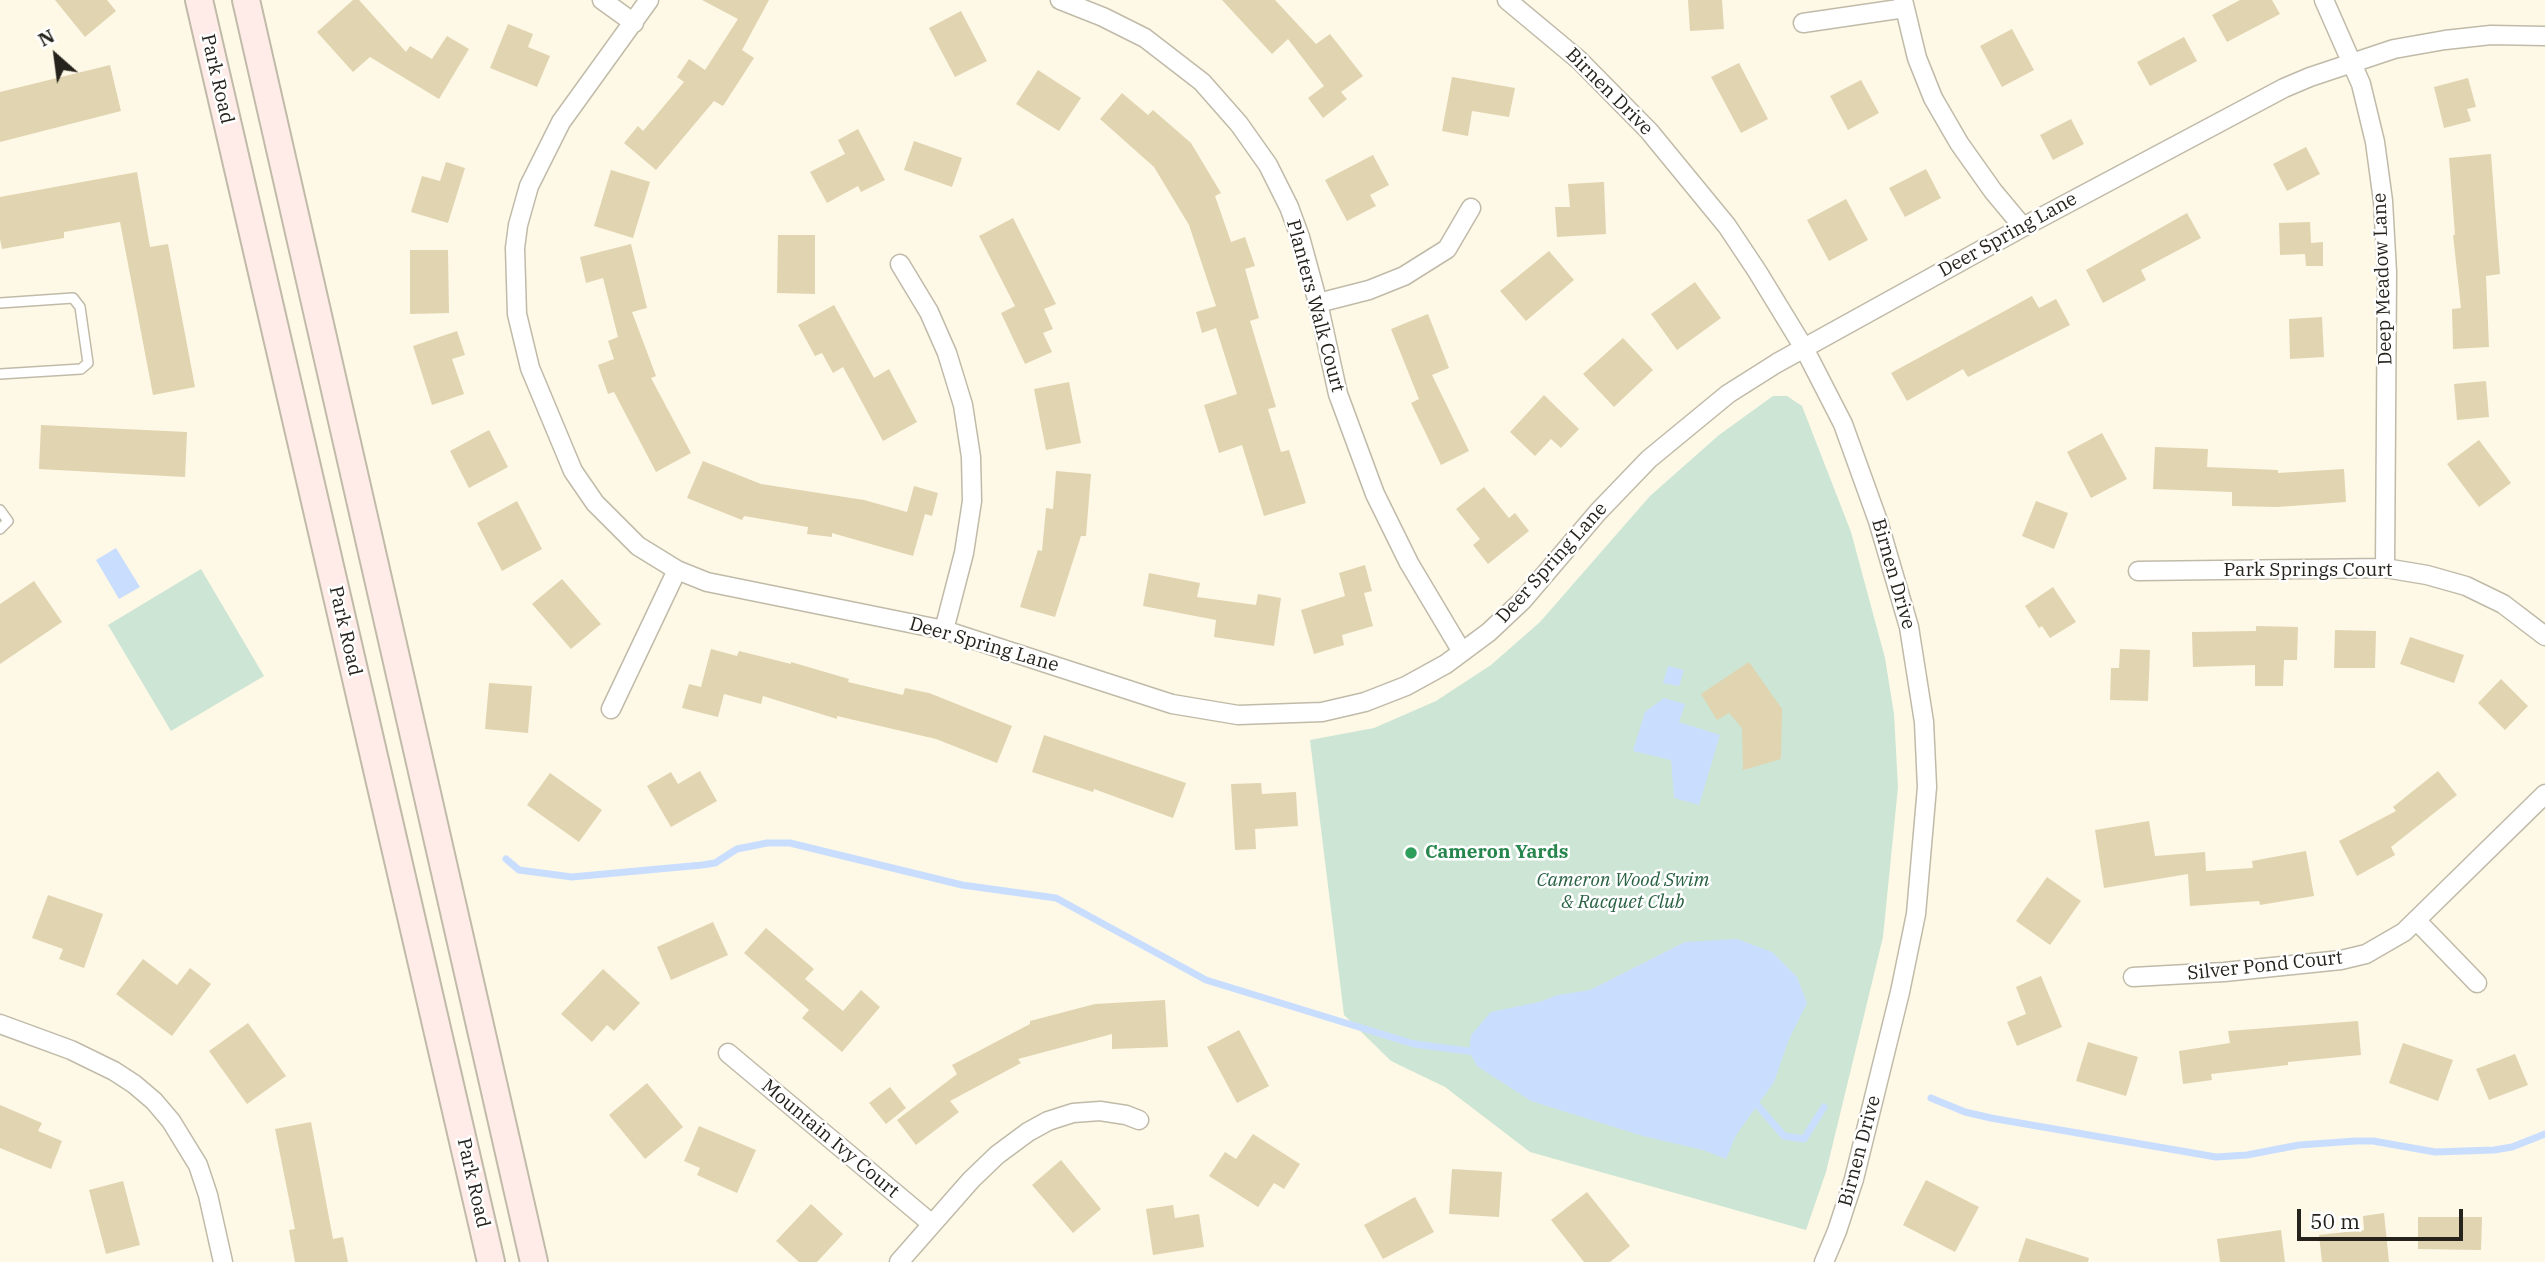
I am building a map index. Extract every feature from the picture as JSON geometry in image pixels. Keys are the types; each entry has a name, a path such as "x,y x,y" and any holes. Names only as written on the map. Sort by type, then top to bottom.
{"main road":[{"name":"Park Road","path":"199,0 491,1262"},
{"path":"246,0 534,1262"}],"street":[{"path":"602,0 634,23"},
{"name":"Deer Spring Lane","path":"649,0 561,122 529,186 518,225 515,248 517,314 530,368 573,471 608,519 638,545 677,570 707,582 944,630 1172,704 1238,716 1322,712 1365,702 1406,686 1489,632 1523,600 1598,512 1676,434 1728,394 1804,348 2023,227 2284,88 2394,49 2491,35 2545,36"},
{"name":"Planters Walk Court","path":"1060,0 1145,38 1202,82 1221,102 1268,165 1300,237 1338,394 1375,494 1409,563 1462,652"},
{"name":"Birnen Drive","path":"1507,0 1609,89 1676,161 1750,260 1804,348 1843,424 1878,521 1909,627 1924,722 1927,787 1921,880 1910,948 1854,1179 1824,1262"},
{"name":"Deep Meadow Lane","path":"2324,0 2361,84 2375,142 2383,201 2387,272 2385,568"},
{"path":"1803,23 1904,4 1917,58 1933,98 1965,152 2023,227"},
{"path":"1318,303 1381,286 1404,276 1447,250 1471,208"},
{"path":"901,264 929,312 947,353 963,405 971,457 972,501 964,553 944,630"},
{"name":"Park Springs Court","path":"2138,571 2385,568 2427,575 2466,586 2503,604 2545,636"},
{"path":"611,709 677,570"},
{"name":"Silver Pond Court","path":"2133,977 2224,972 2341,960 2366,954 2392,940 2416,920 2545,794"},
{"path":"2416,920 2477,982"},
{"path":"0,1024 71,1051 114,1071 154,1101 171,1121 198,1165 208,1195 223,1262"},
{"name":"Mountain Ivy Court","path":"728,1054 932,1224"},
{"path":"900,1262 997,1155 1028,1132 1048,1121 1073,1113 1100,1111 1139,1120"}],"lane":[{"path":"0,303 73,298 80,307 88,363 81,369 0,374"},
{"path":"0,510 8,521 0,529"}],"green space":[{"name":"Cameron Wood Swim & Racquet Club","path":"1773,396 1787,396 1802,406 1851,532 1885,658 1894,714 1898,787 1883,937 1826,1172 1806,1230 1530,1152 1445,1087 1391,1061 1344,1015 1310,740 1374,728 1436,701 1491,665 1540,622 1650,496 1719,435"},
{"path":"201,569 264,676 171,731 108,625"}],"water":[{"path":"116,548 140,587 119,599 96,560"},
{"path":"1668,666 1684,670 1679,686 1663,683"},
{"path":"1664,698 1685,704 1679,722 1720,735 1699,805 1674,798 1671,760 1633,751 1645,712"},
{"path":"1737,939 1772,952 1797,977 1807,1003 1789,1039 1774,1082 1736,1135 1726,1159 1531,1101 1477,1066 1469,1051 1471,1035 1491,1012 1590,990 1685,942"}],"building":[{"path":"55,0 107,0 116,11 85,37"},
{"path":"353,0 359,0 406,52 410,46 432,59 447,36 469,49 439,99 370,57 353,72 317,32"},
{"path":"702,0 769,0 742,50 754,58 723,106 714,101 656,170 624,143 638,126 643,131 684,82 677,77 689,59 705,70 738,19"},
{"path":"1222,0 1275,0 1316,44 1330,34 1363,76 1341,92 1347,99 1323,118 1308,98 1324,86 1288,39 1272,54"},
{"path":"1688,0 1722,0 1724,29 1690,31"},
{"path":"2240,0 2272,0 2280,14 2227,42 2212,15"},
{"path":"961,11 987,61 955,77 929,28"},
{"path":"508,24 533,34 528,47 550,56 537,87 490,68"},
{"path":"2012,29 2034,70 2002,87 1980,46"},
{"path":"2184,37 2197,61 2150,86 2137,62"},
{"path":"1739,63 1768,119 1741,133 1711,77"},
{"path":"110,65 121,111 0,142 0,92"},
{"path":"1038,70 1081,98 1059,131 1016,104"},
{"path":"1452,77 1515,88 1509,117 1472,111 1468,136 1442,131"},
{"path":"2468,78 2476,107 2467,109 2471,121 2444,128 2434,87"},
{"path":"1861,80 1879,113 1848,130 1830,96"},
{"path":"1122,93 1148,115 1153,110 1191,143 1221,193 1215,196 1231,242 1245,237 1255,266 1245,269 1259,318 1250,321 1276,407 1268,409 1281,452 1289,450 1306,503 1264,516 1242,445 1219,453 1204,405 1237,394 1216,328 1202,333 1196,312 1216,306 1189,225 1154,167 1100,119"},
{"path":"2071,119 2084,144 2053,160 2040,135"},
{"path":"858,129 885,180 861,192 858,186 827,203 810,172 845,154 838,140"},
{"path":"914,141 962,158 952,187 904,170"},
{"path":"2306,147 2320,174 2287,191 2273,164"},
{"path":"2491,154 2500,274 2486,276 2489,347 2453,349 2452,309 2461,308 2453,235 2449,158"},
{"path":"1373,155 1389,185 1370,195 1376,206 1347,221 1325,180"},
{"path":"446,162 465,168 448,223 411,212 422,176 440,181"},
{"path":"1926,169 1941,198 1905,217 1889,188"},
{"path":"611,170 650,182 633,238 594,226"},
{"path":"137,172 150,247 168,244 195,387 153,395 120,222 64,232 64,238 2,249 0,239 0,197"},
{"path":"1604,182 1606,234 1557,237 1555,207 1570,207 1568,184"},
{"path":"1846,199 1868,240 1829,261 1807,220"},
{"path":"2187,213 2201,238 2141,270 2146,280 2103,303 2086,270"},
{"path":"1013,218 1056,304 1044,309 1053,329 1043,333 1052,352 1025,364 1001,313 1015,306 979,236"},
{"path":"2310,222 2311,243 2323,242 2323,266 2306,266 2305,254 2280,255 2279,223"},
{"path":"778,235 815,235 815,294 777,293"},
{"path":"631,244 647,308 632,312 656,376 651,378 691,453 656,472 614,392 608,394 598,365 614,359 608,341 618,337 603,278 586,283 580,257"},
{"path":"410,250 448,250 449,313 410,314"},
{"path":"1549,251 1574,280 1526,321 1500,291"},
{"path":"1695,282 1721,318 1677,350 1651,314"},
{"path":"2032,296 2039,308 2056,299 2070,325 1968,377 1963,369 1907,401 1891,373"},
{"path":"834,305 874,378 889,369 917,422 883,441 843,367 833,373 822,353 815,356 798,325"},
{"path":"1428,314 1449,368 1432,375 1469,451 1441,465 1411,403 1419,399 1391,329"},
{"path":"2322,317 2324,357 2290,359 2289,319"},
{"path":"457,331 465,355 452,359 464,394 432,405 413,346"},
{"path":"1623,338 1653,370 1614,407 1583,374"},
{"path":"2486,381 2489,417 2457,420 2454,384"},
{"path":"1069,382 1081,443 1046,450 1034,389"},
{"path":"1544,395 1579,429 1561,448 1551,439 1535,456 1510,432"},
{"path":"41,425 187,432 185,477 39,469"},
{"path":"489,430 508,467 469,488 450,451"},
{"path":"2102,433 2127,479 2091,498 2067,452"},
{"path":"2479,440 2511,483 2479,507 2447,464"},
{"path":"2155,447 2208,449 2207,467 2278,470 2278,473 2344,469 2346,502 2277,507 2232,506 2232,492 2153,489"},
{"path":"703,461 761,484 864,500 907,512 914,486 938,493 932,516 925,514 913,556 832,533 832,537 807,534 808,527 744,516 742,520 687,498"},
{"path":"1056,471 1091,474 1086,536 1081,536 1055,617 1020,607 1038,550 1042,551 1046,508 1053,509"},
{"path":"1484,487 1509,518 1515,513 1529,531 1488,564 1473,545 1480,539 1456,509"},
{"path":"517,501 542,549 502,571 477,523"},
{"path":"2036,501 2068,513 2054,549 2022,536"},
{"path":"1365,565 1372,591 1364,593 1373,626 1342,635 1344,645 1314,654 1301,610 1345,596 1339,573"},
{"path":"1149,573 1200,583 1197,597 1256,605 1258,594 1281,598 1274,646 1214,637 1216,620 1143,606"},
{"path":"562,579 601,624 571,649 532,604"},
{"path":"34,581 62,622 0,664 0,604"},
{"path":"2053,587 2076,622 2050,638 2042,626 2039,628 2025,606"},
{"path":"2256,626 2298,627 2297,660 2284,660 2283,686 2255,686 2255,665 2193,667 2192,632 2256,631"},
{"path":"2335,630 2376,631 2375,668 2334,668"},
{"path":"2410,637 2464,655 2454,683 2400,664"},
{"path":"711,649 737,656 739,651 791,662 849,679 848,682 903,695 905,688 929,693 1012,726 997,763 936,739 837,716 837,719 763,696 761,704 724,694 718,717 682,708 689,684 701,687"},
{"path":"2120,649 2150,650 2148,701 2110,700 2111,668 2119,668"},
{"path":"1749,662 1782,709 1781,759 1743,770 1742,728 1729,713 1717,720 1701,694"},
{"path":"2501,679 2528,706 2505,730 2478,703"},
{"path":"489,683 532,686 528,733 485,729"},
{"path":"1044,735 1186,783 1173,818 1094,789 1093,792 1032,772"},
{"path":"700,771 717,801 671,827 647,786 671,772 678,784"},
{"path":"2438,771 2457,795 2391,847 2395,855 2357,876 2339,841 2396,811 2393,807"},
{"path":"550,773 602,810 579,842 527,805"},
{"path":"1261,783 1262,794 1296,792 1298,826 1255,829 1256,849 1235,850 1231,784"},
{"path":"2149,821 2155,856 2205,852 2206,871 2253,868 2252,861 2306,851 2314,896 2260,905 2259,901 2190,906 2188,874 2104,888 2095,830"},
{"path":"2047,877 2081,901 2050,945 2016,921"},
{"path":"48,895 103,914 84,968 59,959 63,949 32,938"},
{"path":"713,922 728,955 671,980 657,947"},
{"path":"766,928 814,969 805,979 843,1011 861,990 880,1007 842,1052 802,1018 809,1010 744,953"},
{"path":"143,959 177,985 190,968 211,984 172,1036 116,994"},
{"path":"603,969 640,1003 614,1031 607,1025 592,1042 561,1014"},
{"path":"2041,976 2062,1027 2017,1046 2007,1022 2026,1014 2016,987"},
{"path":"1165,1000 1168,1047 1112,1049 1112,1034 1018,1059 1021,1063 950,1101 959,1112 916,1145 897,1120 957,1074 952,1065 1030,1024 1030,1021 1095,1004"},
{"path":"2358,1021 2361,1055 2288,1062 2288,1065 2211,1074 2212,1080 2183,1084 2179,1051 2230,1043 2228,1031"},
{"path":"248,1023 286,1076 247,1104 209,1051"},
{"path":"1239,1030 1269,1086 1237,1103 1207,1047"},
{"path":"2088,1042 2138,1057 2126,1096 2076,1081"},
{"path":"2403,1043 2453,1060 2438,1101 2389,1083"},
{"path":"2515,1054 2528,1085 2489,1100 2476,1069"},
{"path":"647,1083 683,1127 645,1159 609,1115"},
{"path":"890,1087 906,1108 886,1124 869,1103"},
{"path":"0,1105 42,1123 38,1131 62,1141 51,1169 0,1148"},
{"path":"311,1122 333,1239 343,1237 348,1262 295,1262 289,1230 295,1229 275,1129"},
{"path":"699,1126 756,1150 737,1193 697,1175 700,1168 684,1161"},
{"path":"1253,1134 1300,1164 1284,1189 1274,1183 1258,1207 1209,1176 1225,1152 1236,1159"},
{"path":"1061,1160 1101,1209 1073,1233 1032,1185"},
{"path":"1452,1169 1502,1172 1499,1217 1449,1214"},
{"path":"1926,1180 1979,1207 1955,1252 1903,1225"},
{"path":"123,1181 140,1245 106,1254 89,1190"},
{"path":"1587,1192 1630,1246 1610,1262 1584,1262 1551,1220"},
{"path":"1415,1197 1434,1232 1383,1259 1364,1225"},
{"path":"811,1204 843,1234 817,1262 799,1262 776,1241"},
{"path":"1173,1205 1175,1218 1199,1214 1204,1247 1153,1255 1146,1209"},
{"path":"2384,1213 2389,1262 2322,1262 2319,1235 2364,1230 2363,1216"},
{"path":"2418,1217 2482,1217 2481,1250 2418,1249"},
{"path":"2281,1230 2285,1262 2220,1262 2217,1239"},
{"path":"2026,1238 2089,1258 2088,1262 2018,1262"}],"waterway":[{"path":"506,859 519,870 572,877 715,863 737,849 767,843 790,843 962,885 1056,898 1206,980 1414,1044 1476,1052"},
{"path":"1931,1098 1965,1112 1991,1118 2216,1157 2247,1155 2299,1145 2356,1141 2373,1141 2435,1152 2494,1150 2512,1147 2545,1134"},
{"path":"1753,1100 1784,1136 1804,1139 1824,1107"}],"place":[{"name":"Cameron Yards","path":"1411,853"}]}
